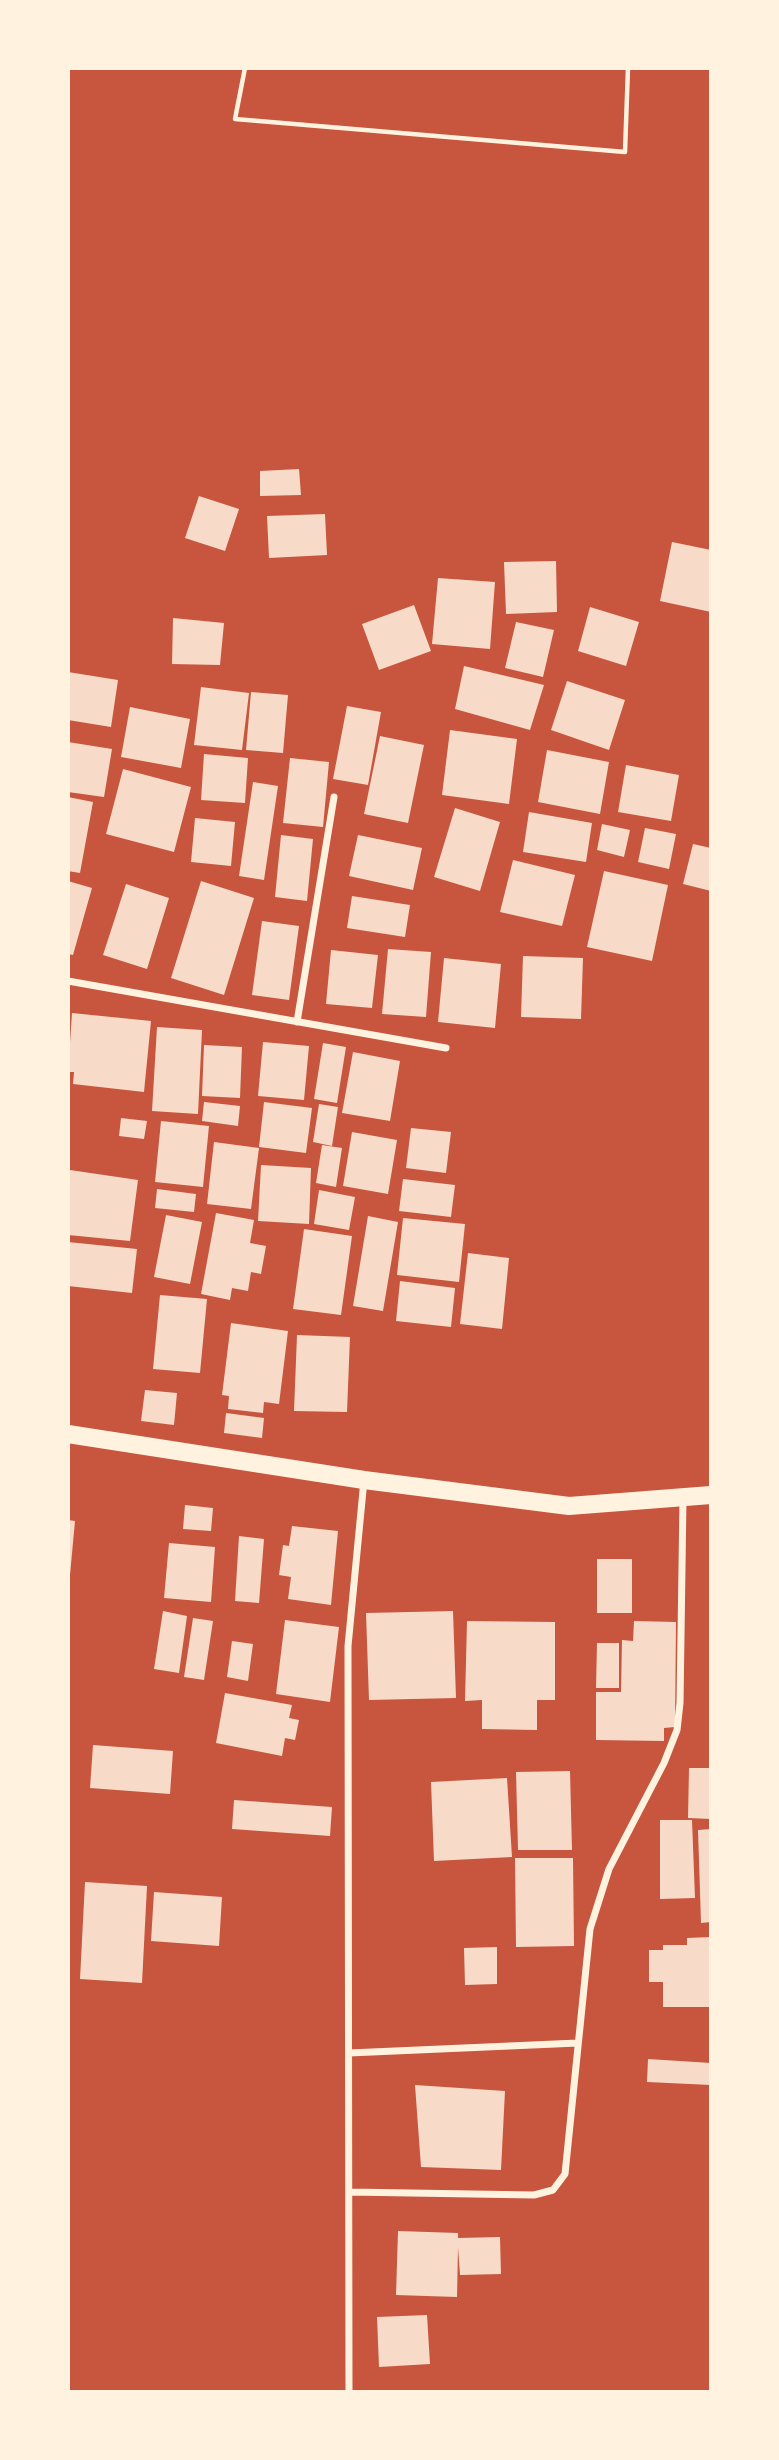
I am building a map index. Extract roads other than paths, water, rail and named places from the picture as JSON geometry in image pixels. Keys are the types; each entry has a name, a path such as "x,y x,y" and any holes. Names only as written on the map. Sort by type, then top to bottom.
{"main road":[{"path":"68,1434 364,1480 569,1506 711,1495"}],"street":[{"path":"298,1021 334,797"},
{"path":"68,981 446,1048"},
{"path":"349,2392 348,1646 364,1480"},
{"path":"349,2192 534,2195 553,2190 565,2174 590,1929 609,1869 664,1763 677,1730 680,1703 683,1499"},
{"path":"349,2053 578,2043"}]}
